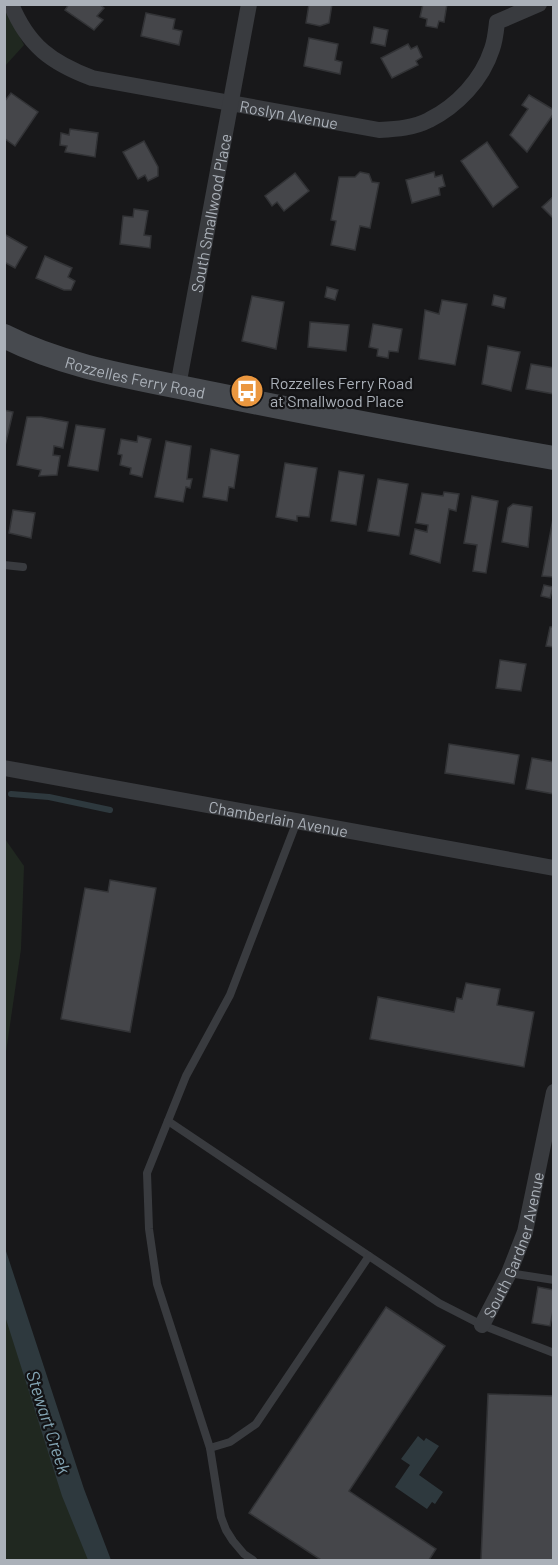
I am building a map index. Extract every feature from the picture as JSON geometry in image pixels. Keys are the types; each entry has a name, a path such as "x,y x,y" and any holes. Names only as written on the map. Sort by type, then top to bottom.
{"street":[{"name":"Roslyn Avenue","path":"12,4 16,17 44,54 67,69 92,78 379,130 404,128 428,121 451,107 485,67 493,48 501,4"},
{"name":"South Smallwood Place","path":"178,386 249,4"},
{"path":"498,22 539,4"},
{"name":"Rozzelles Ferry Road","path":"4,336 51,356 87,366 363,424 554,458"},
{"name":"Chamberlain Avenue","path":"4,768 554,868"},
{"name":"South Gardner Avenue","path":"482,1325 509,1273 525,1232 554,1092"}],"lane":[{"path":"4,565 23,567"},
{"path":"253,1560 244,1554 226,1530 220,1510 210,1448 157,1284 149,1229 147,1173 186,1076 230,995 297,822"},
{"path":"168,1121 439,1303 482,1325 554,1353"},
{"path":"210,1448 230,1442 256,1424 369,1256"},
{"path":"509,1273 554,1280"}],"shaded area":[{"path":"4,6 24,45 5,66 4,66"},
{"path":"5,839 24,866 21,949 5,1059"},
{"path":"4,1281 100,1560 5,1560"}],"water":[{"name":"Stewart Creek","path":"5,1248 84,1489 111,1560 88,1560 62,1496 5,1316"},
{"path":"418,1436 424,1441 426,1438 439,1446 419,1475 443,1492 435,1504 432,1502 427,1509 395,1487 410,1465 401,1459"}],"building":[{"path":"69,4 99,4 104,8 97,16 103,20 94,30 65,10"},
{"path":"309,4 332,4 329,23 320,26 306,23"},
{"path":"423,4 447,4 444,22 439,21 437,28 426,26 427,19 420,17"},
{"path":"146,13 175,19 173,29 182,31 179,45 141,36"},
{"path":"374,27 388,30 385,46 371,43"},
{"path":"309,38 338,44 335,60 342,62 340,74 304,66"},
{"path":"408,44 411,49 417,46 422,57 416,61 418,65 392,78 381,58"},
{"path":"11,93 38,112 15,146 4,138 4,102"},
{"path":"529,95 554,110 554,113 527,152 510,135 528,109 522,105"},
{"path":"70,129 98,133 95,157 65,152 67,146 60,145 61,133 69,135"},
{"path":"144,141 158,167 158,176 148,181 145,175 138,179 123,152"},
{"path":"487,142 518,187 493,207 461,161"},
{"path":"360,172 369,174 372,182 379,183 370,228 360,226 355,250 331,245 336,221 331,220 339,177 355,177"},
{"path":"434,172 435,177 442,175 445,186 439,188 440,195 412,203 406,180"},
{"path":"295,173 309,191 284,211 277,202 272,206 265,196"},
{"path":"554,196 554,219 542,207"},
{"path":"134,209 148,211 144,235 151,236 150,248 120,244 123,216 133,217"},
{"path":"4,234 27,247 15,268 4,262"},
{"path":"45,256 72,268 68,277 75,281 71,290 64,290 36,278"},
{"path":"327,287 338,290 335,300 325,297"},
{"path":"494,295 506,298 504,308 492,305"},
{"path":"252,296 284,302 276,349 242,341"},
{"path":"442,300 467,304 455,365 419,359 425,310 439,314"},
{"path":"310,322 349,325 346,351 308,347"},
{"path":"373,324 402,329 398,352 389,351 388,358 377,356 378,349 369,347"},
{"path":"488,346 520,352 511,391 482,384"},
{"path":"531,364 554,368 554,394 526,389"},
{"path":"4,410 13,412 4,450"},
{"path":"27,417 68,422 63,448 54,446 53,455 60,456 57,475 39,476 41,470 17,465"},
{"path":"76,425 105,429 98,471 68,466"},
{"path":"138,436 151,439 142,477 130,474 131,468 120,465 122,455 118,454 121,439 137,442"},
{"path":"166,441 191,446 187,479 192,479 190,488 186,487 183,502 155,497"},
{"path":"211,449 239,455 234,488 229,487 227,501 203,497"},
{"path":"285,463 317,468 309,517 297,516 297,521 276,517"},
{"path":"339,471 364,475 356,525 331,521"},
{"path":"378,479 408,484 399,536 368,531"},
{"path":"444,492 459,494 456,511 449,509 440,563 410,554 415,529 427,532 428,525 416,523 422,493 443,496"},
{"path":"472,496 498,501 486,573 473,571 477,545 464,543"},
{"path":"513,504 532,507 528,547 502,542 508,508"},
{"path":"13,510 35,513 31,538 9,533"},
{"path":"553,519 554,577 542,576"},
{"path":"544,585 553,587 550,598 541,596"},
{"path":"550,627 554,627 554,647 546,646"},
{"path":"500,660 526,664 521,691 496,688"},
{"path":"449,744 519,755 514,784 445,773"},
{"path":"532,758 554,762 554,794 526,789"},
{"path":"110,880 156,888 130,1032 61,1019 85,888 108,892"},
{"path":"466,983 500,989 497,1005 534,1012 524,1067 370,1039 378,997 454,1012 457,998 462,999"},
{"path":"538,1287 554,1290 550,1326 532,1323"},
{"path":"386,1307 445,1346 349,1491 436,1549 429,1560 321,1560 249,1513"},
{"path":"488,1394 554,1396 554,1560 481,1560"}],"waterway":[{"path":"11,794 49,797 110,810"}],"place":[{"name":"Rozzelles Ferry Road at Smallwood Place","path":"247,391"}]}
